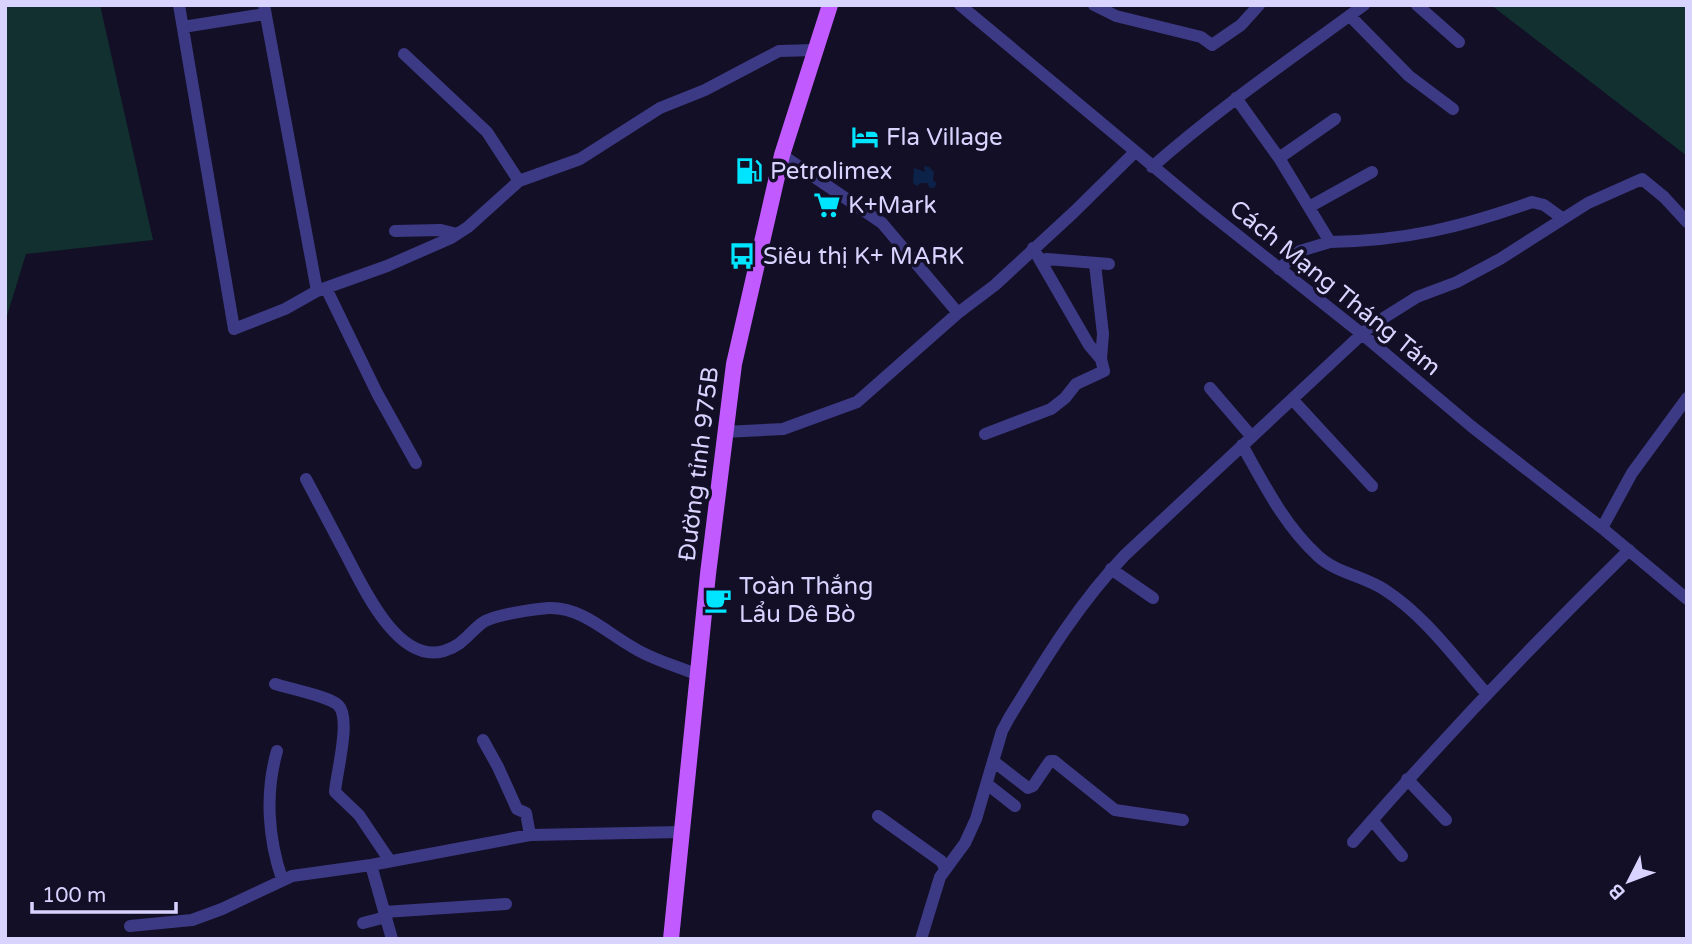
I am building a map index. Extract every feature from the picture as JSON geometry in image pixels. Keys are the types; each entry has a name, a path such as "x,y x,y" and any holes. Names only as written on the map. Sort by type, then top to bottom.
{"main road":[{"name":"Đường tỉnh 975B","path":"671,939 724,432 734,364 782,155 830,5"}],"street":[{"path":"179,5 234,329 285,309 322,289 387,267 457,234 519,181 580,159 660,108 705,90 779,51 815,50"},
{"name":"Cách Mạng Tháng Tám","path":"960,5 1152,167 1683,596"},
{"path":"1094,5 1116,16 1201,37 1212,45 1241,26 1259,5"},
{"path":"1152,167 1236,98 1364,5"},
{"path":"1417,5 1459,42"},
{"path":"183,27 265,10 322,289 416,463"},
{"path":"1350,16 1409,76 1453,109"},
{"path":"404,54 487,132 519,181"},
{"path":"1236,98 1279,158 1330,242"},
{"path":"1279,158 1335,119"},
{"path":"724,432 783,429 857,402 958,313 995,285 1135,152"},
{"path":"782,155 881,223 958,313"},
{"path":"1309,207 1372,172"},
{"path":"921,939 932,898 945,868 971,833 1009,718 1072,618 1111,569 1247,441 1374,324 1418,297 1457,282 1500,259 1588,202 1642,179 1664,197 1687,222"},
{"path":"1279,269 1300,251 1330,242 1373,242 1446,230 1532,202 1544,205 1562,218"},
{"path":"395,231 441,230 457,234"},
{"path":"1033,248 1089,345 1101,359"},
{"path":"985,434 1051,409 1065,398 1076,384 1104,371 1101,359 1102,264 1041,260"},
{"path":"1210,388 1247,441 1282,515 1320,558 1338,569 1365,579 1393,596 1418,618 1486,693"},
{"path":"1602,528 1632,473 1687,398"},
{"path":"1292,399 1372,486"},
{"path":"306,479 368,597 391,628 417,649 431,653 441,652 459,646 481,624 490,619 549,608 567,610 584,617 635,649 698,675"},
{"path":"1353,842 1486,693 1629,550"},
{"path":"1111,569 1153,598"},
{"path":"1683,596 1687,582"},
{"path":"275,684 331,701 339,706 344,726 335,792 359,815 390,861"},
{"path":"483,740 517,809 526,813 530,835"},
{"path":"277,751 270,776 270,802 273,849 282,879"},
{"path":"993,761 1028,789 1050,761 1054,761 1115,810 1183,820"},
{"path":"1407,779 1446,820"},
{"path":"987,784 1015,806"},
{"path":"878,816 941,862 945,868"},
{"path":"1372,820 1402,856"},
{"path":"130,926 192,920 222,909 282,879 530,835 682,832"},
{"path":"371,865 392,939"},
{"path":"363,923 385,915 506,904"}],"green space":[{"path":"5,5 100,5 153,240 26,254 5,322"},
{"path":"1491,5 1687,5 1687,156"}],"water":[{"path":"924,166 934,172 933,180 937,184 934,188 930,188 927,183 917,186 913,183 914,168 925,172"}],"place":[{"name":"Fla Village","path":"865,137"},
{"name":"Petrolimex","path":"749,171"},
{"name":"K+Mark","path":"827,205"},
{"name":"Siêu thị K+ MARK","path":"742,256"},
{"name":"Toàn Thắng Lẩu Dê Bò","path":"718,600"}]}
